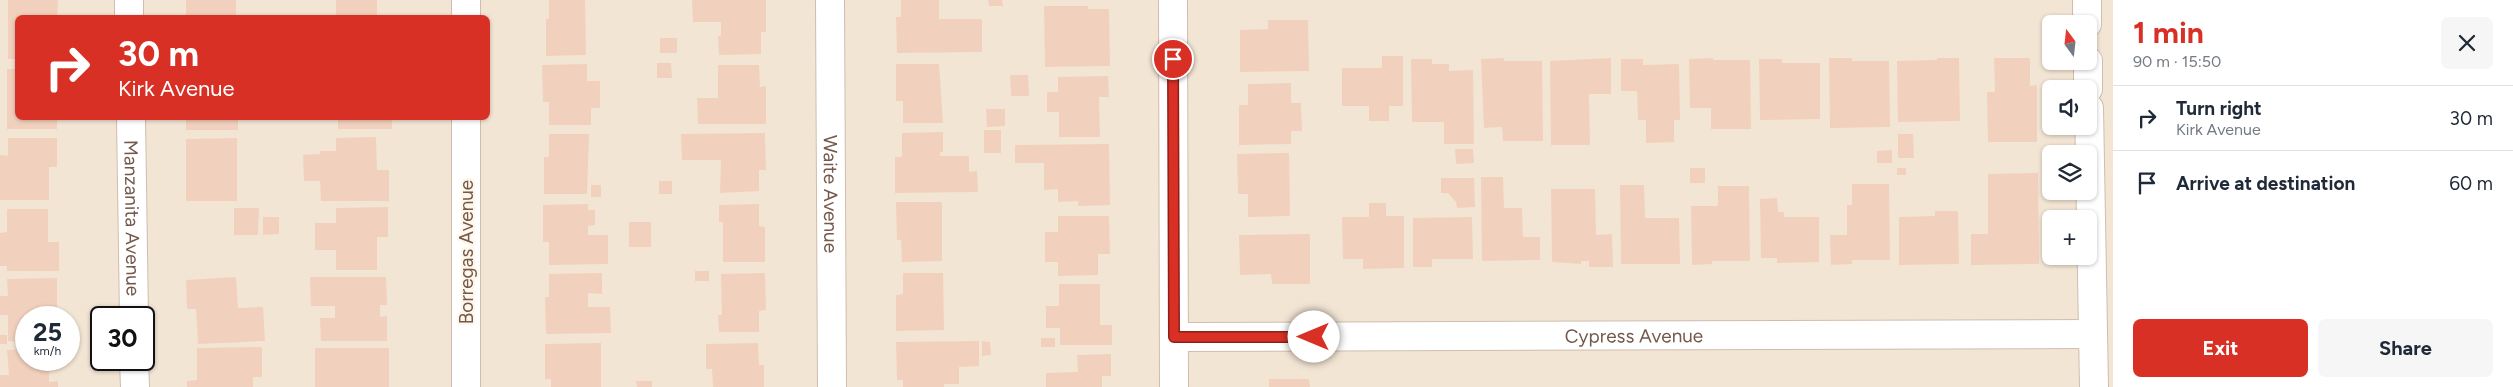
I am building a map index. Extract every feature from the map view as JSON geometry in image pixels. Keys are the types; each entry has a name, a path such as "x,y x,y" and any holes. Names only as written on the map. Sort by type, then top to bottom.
{"street":[{"path":"129,0 129,15"},
{"path":"466,0 466,15"},
{"name":"Waite Avenue","path":"830,0 832,387"},
{"path":"1173,0 1174,387"},
{"path":"2087,0 2087,15"},
{"name":"Manzanita Avenue","path":"131,120 134,306"},
{"name":"Borregas Avenue","path":"466,120 466,387"},
{"path":"2089,135 2094,387"},
{"name":"Cypress Avenue","path":"1174,337 2093,334"},
{"path":"134,371 135,387"}],"shaded area":[{"path":"0,0 2113,0 2113,387 0,387"}],"building":[{"path":"8,0 58,0 57,15 15,15 15,59 8,59"},
{"path":"186,0 236,0 236,15 186,15"},
{"path":"336,0 377,0 377,15 336,15"},
{"path":"549,0 585,0 586,55 546,56 546,19 549,19"},
{"path":"692,0 766,0 766,32 761,32 761,54 719,55 718,36 721,36 721,22 693,22"},
{"path":"901,0 939,0 939,19 982,19 982,52 897,53 896,17 901,17"},
{"path":"988,0 1002,0 1003,6 989,6"},
{"path":"1044,6 1088,6 1088,9 1109,9 1110,66 1045,67"},
{"path":"1268,20 1308,20 1309,71 1240,72 1240,30 1268,29"},
{"path":"660,38 677,38 677,53 660,53"},
{"path":"1382,56 1403,56 1403,106 1389,106 1389,121 1369,121 1369,106 1342,106 1342,68 1382,68"},
{"path":"1504,58 1504,61 1542,61 1543,141 1503,141 1502,127 1484,128 1481,59"},
{"path":"1611,58 1611,94 1589,94 1590,145 1551,145 1550,61"},
{"path":"1713,58 1713,60 1750,60 1751,129 1711,129 1711,108 1690,108 1689,59"},
{"path":"1829,58 1852,58 1852,61 1889,61 1890,127 1830,128"},
{"path":"1937,58 1959,58 1960,121 1898,122 1897,61 1937,60"},
{"path":"1994,58 2030,58 2030,86 2037,85 2037,142 1988,142 1987,92 1995,92"},
{"path":"1411,59 1432,59 1432,64 1449,64 1449,71 1473,70 1474,144 1444,144 1444,122 1412,122"},
{"path":"1621,59 1643,59 1643,65 1679,64 1680,120 1674,120 1674,142 1646,143 1646,120 1638,120 1637,91 1621,91"},
{"path":"1759,59 1782,59 1782,63 1820,63 1820,119 1760,120"},
{"path":"657,63 671,63 672,78 657,78"},
{"path":"587,64 587,81 600,81 600,108 591,108 591,125 549,125 549,102 543,102 542,65"},
{"path":"896,64 939,64 943,123 903,123 903,101 896,101"},
{"path":"718,65 759,65 760,87 766,86 766,124 698,124 697,98 718,98"},
{"path":"7,69 15,69 15,120 57,120 57,129 7,129"},
{"path":"1010,75 1028,75 1029,96 1011,96"},
{"path":"1108,76 1109,97 1099,97 1100,137 1059,137 1059,112 1047,112 1047,92 1058,92 1058,77"},
{"path":"1291,83 1291,103 1301,103 1302,131 1291,131 1291,144 1239,145 1239,105 1248,105 1248,84"},
{"path":"986,109 1005,109 1005,126 987,127"},
{"path":"186,120 238,120 238,130 186,130"},
{"path":"338,120 392,120 392,129 338,129"},
{"path":"984,130 1001,130 1001,153 984,153"},
{"path":"943,132 943,152 940,152 940,156 969,156 969,172 977,171 978,192 895,193 895,157 902,157 902,133"},
{"path":"765,133 766,170 759,170 759,191 720,193 721,160 682,160 681,134"},
{"path":"549,134 589,134 587,194 544,194 544,157 549,157"},
{"path":"1898,134 1913,134 1914,158 1898,158"},
{"path":"376,137 377,170 389,170 389,201 321,201 320,181 304,181 303,155 320,154 320,151 336,151 336,138"},
{"path":"8,138 57,138 57,167 49,167 49,200 0,200 0,155 8,156"},
{"path":"237,138 237,201 186,201 186,139"},
{"path":"1109,144 1110,205 1078,206 1078,201 1058,202 1058,189 1044,190 1044,163 1015,163 1015,145"},
{"path":"1455,149 1473,149 1474,163 1456,164"},
{"path":"1892,150 1892,163 1877,163 1877,151"},
{"path":"1289,153 1290,216 1248,217 1248,194 1238,194 1237,154"},
{"path":"1690,168 1705,168 1705,183 1690,183"},
{"path":"1897,168 1906,168 1906,175 1897,175"},
{"path":"2038,173 2039,264 1971,265 1971,234 1988,234 1988,174"},
{"path":"1481,177 1503,177 1504,208 1522,208 1523,237 1540,237 1540,260 1482,261"},
{"path":"1441,178 1474,178 1475,207 1457,208 1456,202 1448,193 1441,193"},
{"path":"659,181 672,181 672,194 659,194"},
{"path":"1852,184 1889,184 1890,260 1852,260 1852,264 1831,265 1830,235 1847,235 1847,205 1852,205"},
{"path":"591,185 601,185 601,197 591,197"},
{"path":"1620,185 1644,185 1645,218 1679,218 1680,264 1621,264"},
{"path":"1718,186 1749,186 1750,261 1712,261 1712,264 1692,265 1691,206 1718,206"},
{"path":"1551,189 1595,189 1596,235 1612,234 1613,267 1589,267 1589,261 1581,261 1581,264 1552,262"},
{"path":"1777,198 1778,212 1784,212 1784,217 1819,217 1819,262 1777,263 1777,258 1761,258 1760,199"},
{"path":"896,202 942,202 942,261 902,262 901,240 897,240"},
{"path":"1369,203 1386,203 1386,216 1404,216 1404,268 1363,269 1363,259 1343,259 1342,217 1369,217"},
{"path":"588,204 588,210 595,210 595,225 588,226 588,235 608,235 608,264 549,265 549,242 543,242 543,205"},
{"path":"759,204 759,226 765,227 765,262 723,262 723,222 719,222 719,205"},
{"path":"388,207 388,237 377,237 377,270 336,270 336,250 315,250 315,223 336,223 336,208"},
{"path":"234,208 259,208 258,235 234,235"},
{"path":"7,209 48,209 48,242 59,242 59,271 7,271 7,266 0,266 0,233 7,232"},
{"path":"1935,211 1958,211 1959,264 1899,265 1899,217 1935,216"},
{"path":"1058,216 1109,216 1110,254 1098,254 1098,275 1058,276 1058,262 1045,262 1045,232 1058,232"},
{"path":"263,217 279,217 279,234 263,235"},
{"path":"1472,217 1473,259 1432,259 1432,267 1413,267 1413,218"},
{"path":"629,222 651,222 651,247 629,247"},
{"path":"1310,234 1310,284 1272,284 1271,274 1240,275 1239,235"},
{"path":"695,271 709,271 709,281 695,281"},
{"path":"602,273 602,294 588,293 588,307 610,307 611,333 546,334 545,297 549,297 549,274"},
{"path":"765,273 766,310 759,311 759,332 719,332 718,315 722,315 721,274"},
{"path":"903,273 943,273 944,330 896,331 896,295 903,294"},
{"path":"236,277 238,308 263,307 265,341 198,344 196,309 187,309 186,280"},
{"path":"310,277 386,277 387,305 380,305 380,317 387,316 387,341 321,341 320,318 335,318 335,306 311,306"},
{"path":"57,278 57,306 15,306 15,341 8,341 8,315 0,315 0,296 8,296 7,279"},
{"path":"1059,284 1100,284 1100,325 1112,325 1112,345 1060,345 1060,328 1046,328 1046,306 1059,306"},
{"path":"0,335 7,335 7,344 0,344"},
{"path":"1041,338 1055,338 1055,347 1041,347"},
{"path":"979,341 979,366 959,367 959,384 944,384 944,387 903,387 903,380 897,380 896,342"},
{"path":"982,341 990,342 991,355 982,356"},
{"path":"601,343 601,387 551,387 551,379 545,379 545,344"},
{"path":"758,343 759,365 764,365 764,387 713,387 712,369 706,369 706,344"},
{"path":"262,347 262,377 253,377 253,387 187,387 187,381 197,380 197,348"},
{"path":"315,348 389,348 389,387 315,387"},
{"path":"7,350 15,350 15,371 49,371 49,382 58,381 58,387 0,387 0,375 9,375"},
{"path":"1111,354 1111,376 1102,376 1102,387 1046,387 1046,373 1078,372 1077,355"},
{"path":"1269,379 1309,379 1310,387 1269,387"},
{"path":"636,381 652,381 652,387 637,387"}],"route":[{"path":"1173,59 1174,337 1314,337"}]}
